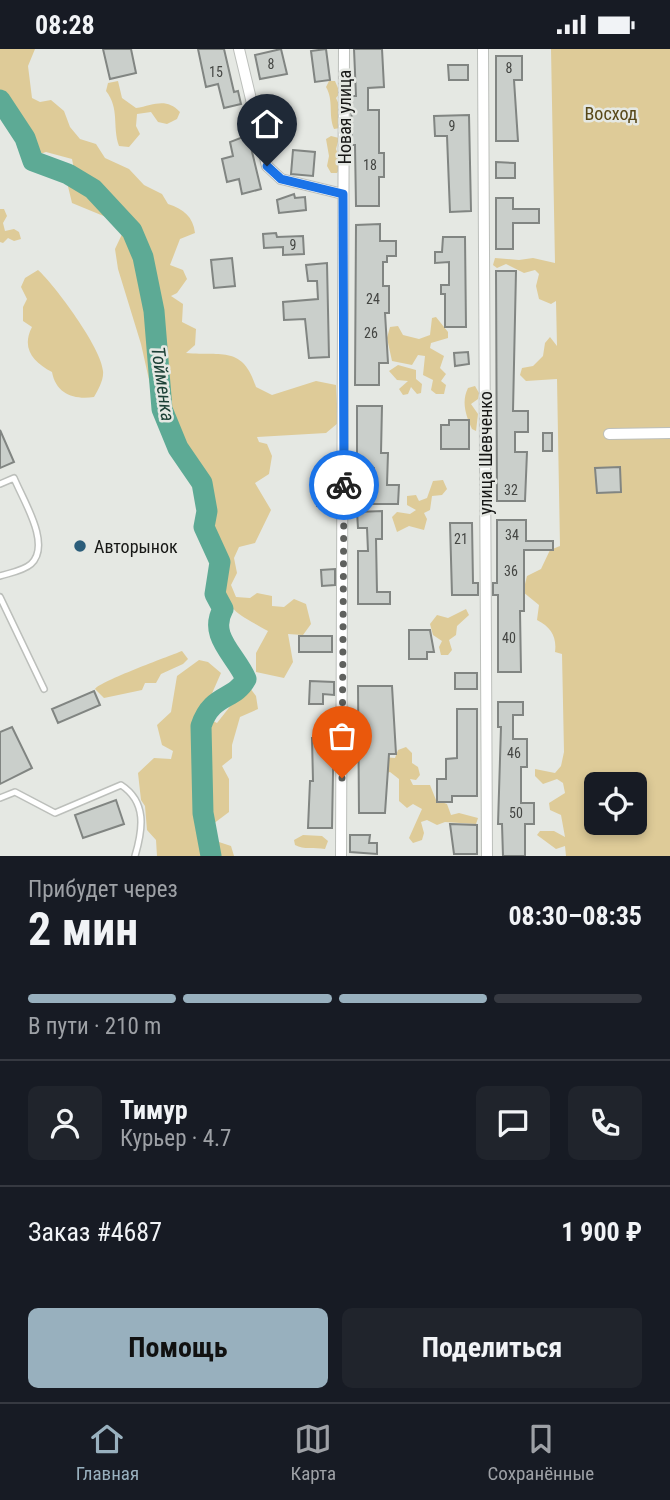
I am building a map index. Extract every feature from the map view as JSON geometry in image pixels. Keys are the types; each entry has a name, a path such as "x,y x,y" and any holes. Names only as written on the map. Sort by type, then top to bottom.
{"street":[{"path":"239,49 267,166 281,179 343,194"},
{"name":"Новая улица","path":"341,856 344,49"},
{"name":"улица Шевченко","path":"483,49 487,856"},
{"path":"609,434 670,433"}],"lane":[{"path":"0,484 14,478 39,541 38,556 29,567 0,576"},
{"path":"0,597 44,689"},
{"path":"0,799 15,792 55,813 121,785 134,794 142,812 135,856"}],"green space":[{"path":"0,49 35,49 28,66 32,98 40,102 51,100 64,111 70,127 80,139 96,144 105,158 129,169 144,185 162,194 168,204 179,208 190,218 195,233 180,239 170,265 183,270 187,279 177,293 171,296 183,304 182,322 196,329 195,345 186,353 221,354 238,359 251,374 256,387 272,395 316,381 336,385 338,423 326,433 257,437 259,442 267,444 272,456 269,474 255,483 271,510 255,543 239,547 234,558 237,573 231,585 236,597 250,598 257,593 272,596 272,606 284,607 294,599 306,604 311,624 303,635 288,634 293,662 284,678 256,672 256,653 268,631 240,615 226,597 218,564 221,548 213,535 208,518 213,500 167,406 154,402 141,344 118,269 115,249 124,230 123,224 72,203 66,178 74,169 72,159 46,152 40,154 29,147 25,134 5,109 0,96"},
{"name":"Восход","path":"551,49 670,49 670,856 566,856 565,846 556,849 537,835 540,831 554,831 565,837 561,815 550,810 549,803 565,793 563,783 557,779 543,784 535,776 535,769 555,773 561,766 564,752 562,654 555,652 554,637 546,626 537,620 539,605 523,592 527,576 541,569 550,550 560,546 557,379 526,381 520,375 522,368 533,366 543,356 545,343 550,337 557,346 556,301 551,304 539,299 536,286 539,274 535,270 524,273 506,264 497,268 493,265 495,258 533,258 555,263"},
{"path":"118,81 122,98 136,108 165,103 180,112 177,119 167,124 158,122 151,112 137,114 136,126 140,134 129,147 119,146 113,104 106,91 108,83"},
{"path":"329,81 335,81 340,93 336,98 340,107 340,128 334,129 332,123 330,97 326,87"},
{"path":"331,136 339,138 336,149 342,165 337,173 331,173 327,166 329,156 326,139"},
{"path":"0,209 4,209 7,216 3,223 5,231 14,229 19,232 21,239 14,241 8,238 3,243 0,242"},
{"path":"38,270 76,318 101,361 103,378 94,397 67,394 57,386 52,372 34,359 28,348 32,327 23,321 23,307 27,299 21,287 25,278"},
{"path":"436,317 448,332 448,338 431,343 430,348 444,356 440,368 446,374 441,381 446,385 444,394 436,394 431,390 433,380 423,375 425,356 418,355 412,365 392,361 387,338 390,327 398,326 403,335 419,339 430,335 432,318"},
{"path":"398,365 416,370 416,379 422,384 421,393 417,394 411,387 408,394 403,395 399,389 408,381 397,380 389,371"},
{"path":"475,386 479,393 478,399 471,404 478,414 476,431 472,429 465,404 468,388"},
{"path":"443,480 447,489 442,495 432,496 430,510 424,513 427,519 424,530 409,526 397,532 392,517 397,512 410,514 416,510 407,505 407,496 416,495 419,501 427,498 433,481"},
{"path":"466,609 469,615 457,626 456,635 449,640 452,650 448,655 441,655 439,647 442,641 433,635 430,624 437,615 448,618"},
{"path":"182,651 188,659 183,664 161,674 156,683 145,683 142,690 104,698 95,689 121,675"},
{"path":"199,660 208,662 221,673 206,707 211,720 217,723 239,695 250,688 256,696 258,709 240,717 232,745 232,758 222,766 229,779 229,812 213,824 200,792 198,795 202,845 216,841 231,846 234,856 157,856 156,840 147,830 138,773 154,758 171,759 173,751 162,745 157,725 171,712 177,676"},
{"path":"406,747 412,753 412,763 418,767 420,775 416,780 410,779 413,785 430,785 436,800 447,804 451,815 459,813 478,818 476,824 445,822 437,825 427,820 421,822 424,833 422,840 413,843 409,838 422,809 413,804 407,808 399,801 399,779 390,772 384,774 384,757 395,758 398,750"},
{"path":"303,835 322,836 328,841 325,849 298,847 294,840"}],"building":[{"path":"103,49 131,49 136,73 110,79"},
{"path":"198,49 224,49 234,92 238,91 241,104 224,108 218,84 206,87"},
{"path":"281,49 287,74 260,79 255,55"},
{"path":"326,49 330,80 315,82 311,51"},
{"path":"354,49 382,49 384,87 368,88 368,110 379,110 379,153 384,153 384,177 379,177 379,206 356,206 351,96 356,96"},
{"path":"496,56 522,56 522,80 514,80 518,141 496,141"},
{"path":"448,65 468,65 468,80 449,80"},
{"path":"469,115 471,211 450,212 447,136 435,136 434,116"},
{"path":"248,135 261,189 242,194 239,179 227,182 222,159 233,156 230,142"},
{"path":"293,150 315,152 313,176 291,174"},
{"path":"496,162 515,163 515,178 496,178"},
{"path":"294,194 295,198 305,197 306,210 279,213 277,200"},
{"path":"496,198 513,198 513,209 539,209 539,223 513,223 513,249 496,249"},
{"path":"380,224 380,241 396,241 396,256 387,256 387,262 383,262 383,286 389,286 389,313 385,313 388,363 379,363 379,385 355,385 356,225"},
{"path":"276,233 277,237 303,236 304,254 283,255 283,247 264,248 263,234"},
{"path":"443,237 465,237 466,327 445,327 445,294 441,294 441,285 449,285 449,262 435,263 435,252 442,252"},
{"path":"232,258 235,286 214,288 211,260"},
{"path":"327,263 329,357 309,358 305,319 284,320 283,302 318,299 317,281 308,281 306,265"},
{"path":"496,271 516,271 513,411 528,411 528,432 515,432 515,452 527,452 525,501 497,501"},
{"path":"468,352 469,364 455,366 454,353"},
{"path":"357,406 382,406 381,453 388,453 387,485 399,485 398,504 373,504 374,468 357,468"},
{"path":"449,420 469,420 469,449 441,449 441,425 449,425"},
{"path":"0,430 14,462 0,468"},
{"path":"543,433 552,433 552,451 543,451"},
{"path":"620,467 621,492 597,493 595,468"},
{"path":"318,484 333,484 332,507 317,506"},
{"path":"382,511 382,539 376,539 377,592 390,592 390,604 358,604 358,551 368,551 367,528 358,528 357,512"},
{"path":"497,520 526,520 526,541 553,541 553,550 524,550 524,611 520,611 521,672 498,672 498,595 493,595 493,583 497,583"},
{"path":"450,523 472,523 473,583 478,583 478,595 452,595"},
{"path":"335,569 335,585 322,586 321,570"},
{"path":"409,630 430,630 434,652 427,652 427,659 409,659"},
{"path":"299,636 332,636 332,652 299,652"},
{"path":"455,673 477,673 477,689 455,689"},
{"path":"310,681 334,682 334,695 323,694 323,704 309,704"},
{"path":"358,686 392,686 396,754 389,754 385,813 359,813"},
{"path":"94,691 100,705 58,723 52,709"},
{"path":"498,702 523,702 523,715 513,715 513,739 527,739 527,767 521,767 521,803 534,803 534,824 525,824 525,856 503,856 502,824 498,824 501,727 498,727"},
{"path":"457,709 477,709 477,796 452,796 452,802 437,802 437,779 446,779 446,759 457,758"},
{"path":"322,718 334,719 332,828 308,828 310,781 313,781 312,738 321,738"},
{"path":"12,727 32,768 0,784 0,732"},
{"path":"116,800 124,824 83,838 75,815"},
{"path":"450,824 477,825 477,854 454,854"},
{"path":"350,835 370,835 369,843 377,843 377,854 350,852"}],"waterway":[{"name":"Тойменка","path":"0,100 25,138 33,161 68,174 93,189 132,231 143,257 154,311 162,409 178,448 202,483 207,511 204,527 220,562 215,594 223,609 219,628 225,645 246,679 235,691 211,708 201,726 203,813 211,856"}],"way so far":[{"path":"342,778 344,485"}],"place":[{"name":"Авторынок","path":"80,546"}],"route":[{"path":"267,166 272,174 281,179 343,194 344,485"}]}
